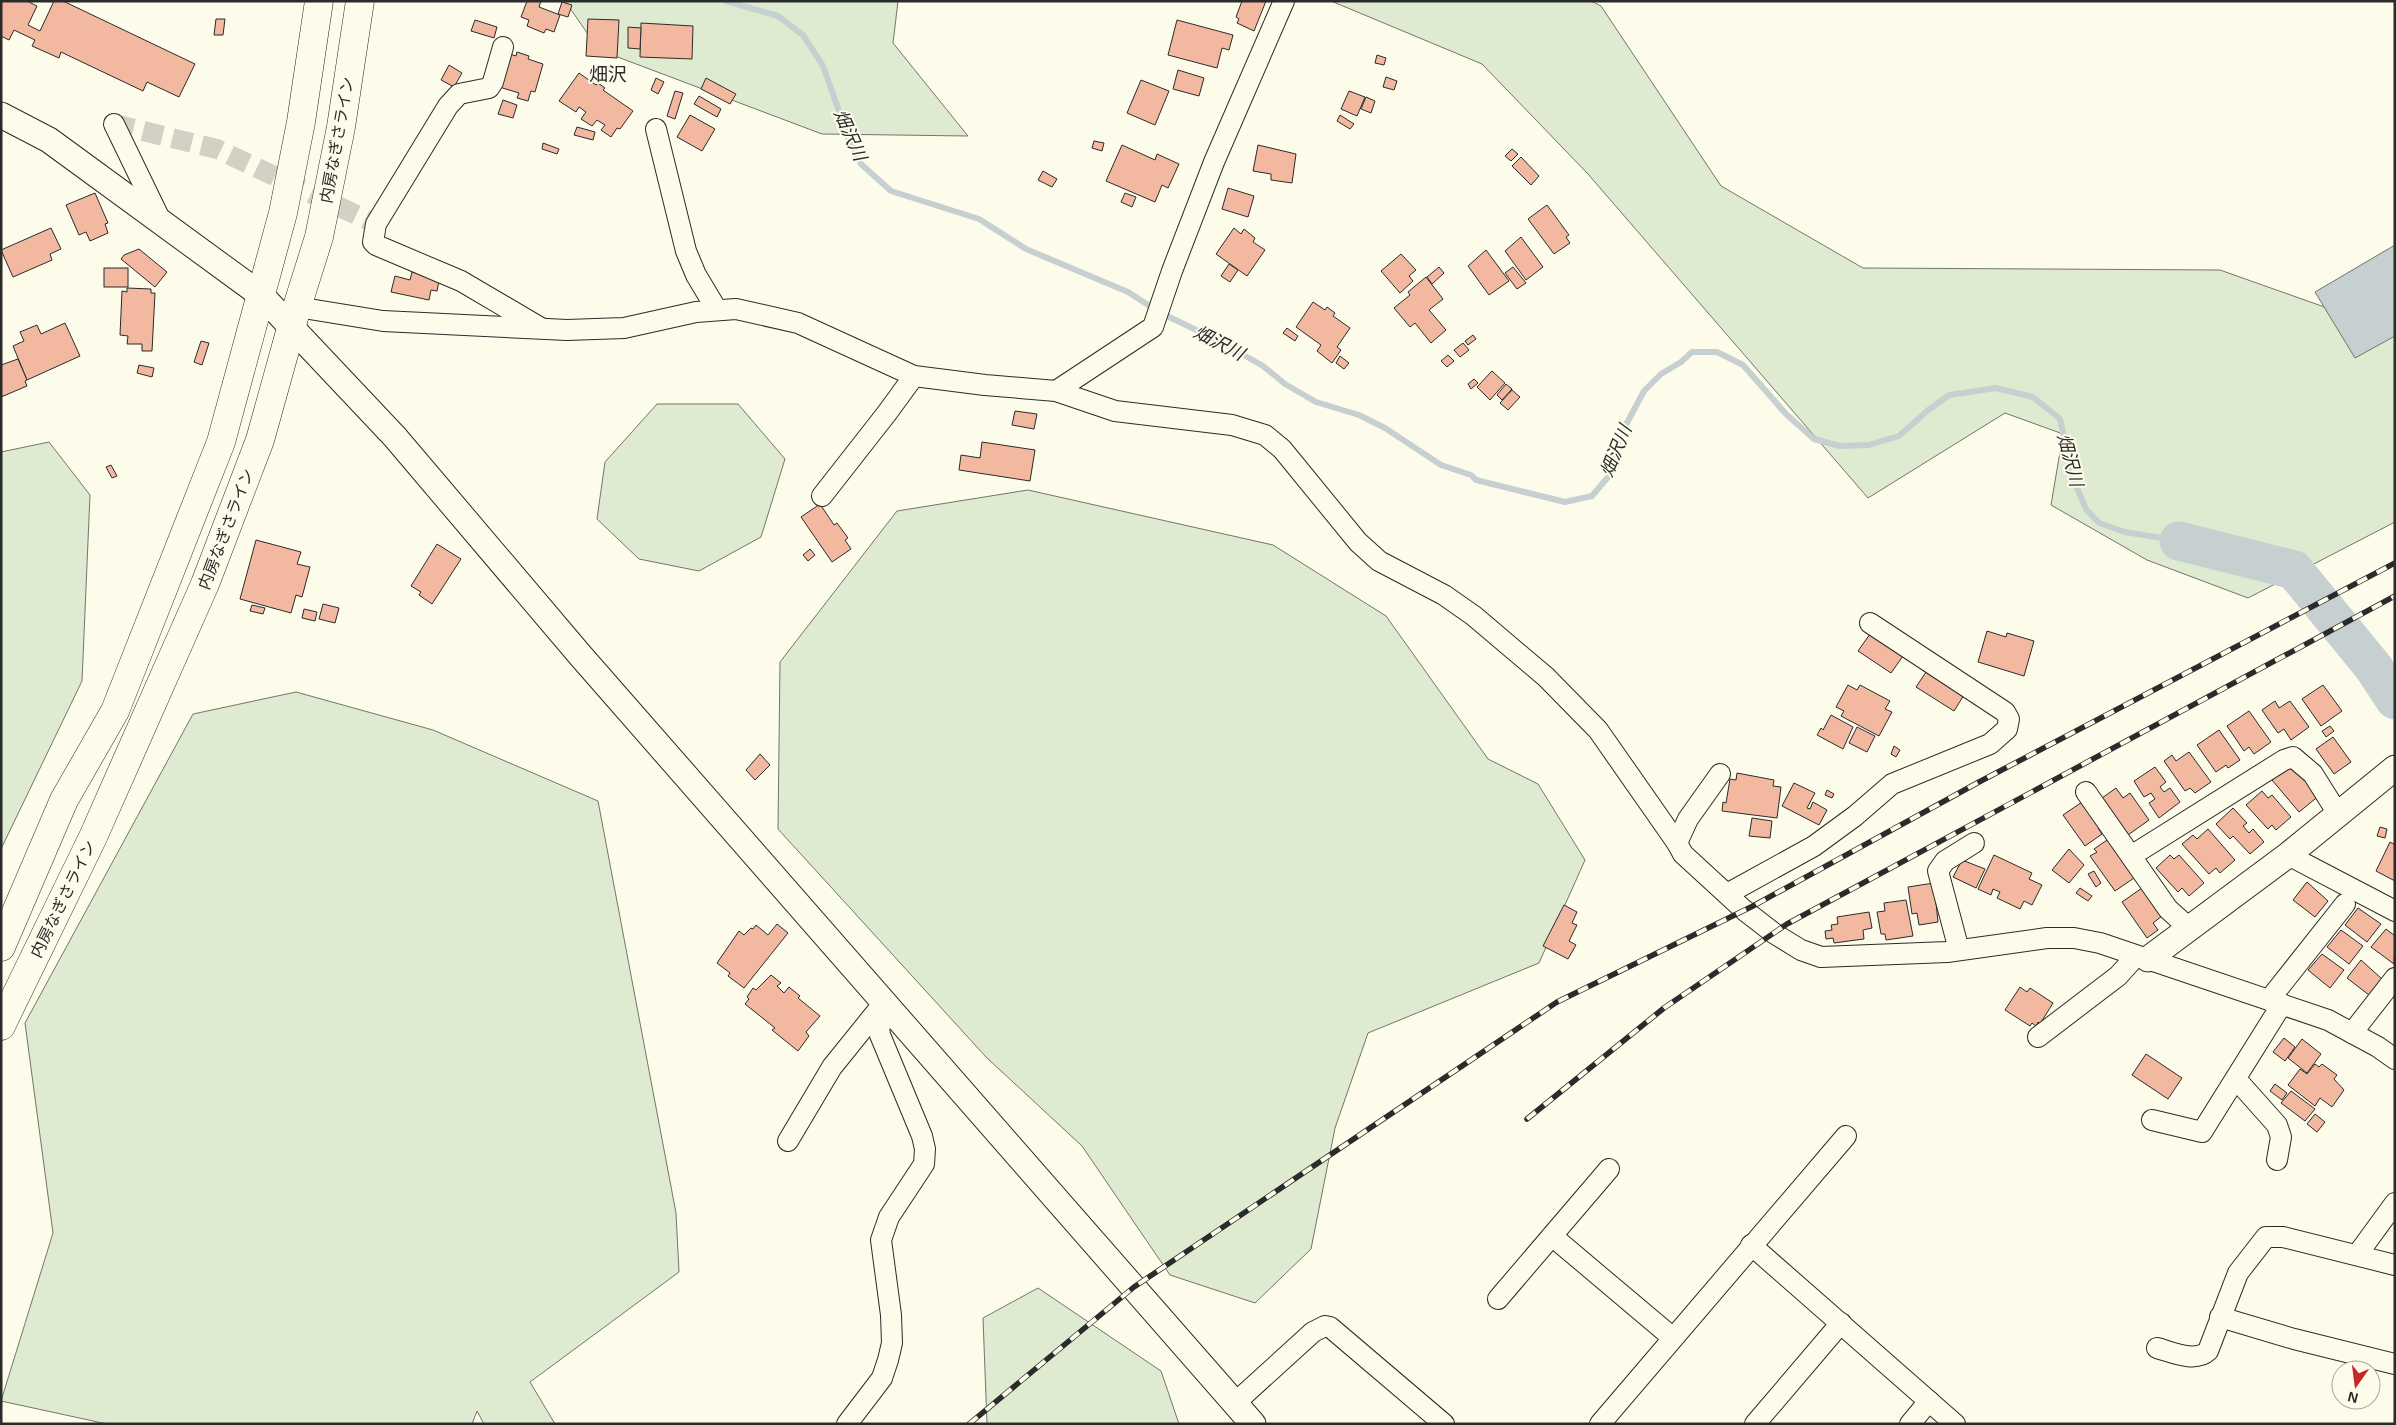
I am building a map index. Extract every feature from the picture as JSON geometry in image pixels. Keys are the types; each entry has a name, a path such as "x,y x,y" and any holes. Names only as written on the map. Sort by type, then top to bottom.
{"highway":[{"path":"1,947 64,800 115,711 221,442 283,213 301,122 319,1"},
{"name":"内房なぎさライン","path":"1,1026 93,837 205,584 260,440 294,317 319,237 341,127 360,1"}],"street":[{"path":"1056,391 1153,327 1172,271 1214,162 1284,1"},
{"path":"503,47 494,82 488,88 459,94 448,106 376,224 373,242 376,245 461,281 545,330"},
{"path":"1,116 48,140 294,317 580,655 1253,1424"},
{"path":"114,124 162,221"},
{"path":"656,129 686,251 696,275 717,310"},
{"path":"294,317 383,320 545,330 624,328 696,312 736,309 798,323 914,376 985,386 1056,391 1115,411 1232,425 1265,435 1282,449 1358,542 1378,561 1444,595 1474,616 1546,677 1598,730 1683,854 1744,910 1774,934 1801,950 1821,957 1959,950 2047,938 2074,938 2100,943 2328,1020 2378,1047 2395,1059"},
{"path":"822,496 914,376"},
{"path":"1727,894 1814,846 1855,816 1892,784 1990,744 2007,729 2009,719 2005,712 1870,623"},
{"path":"2131,856 2284,760 2293,757 2313,774 2338,814"},
{"path":"2038,1037 2142,958 2190,928 2288,855 2395,768"},
{"path":"1677,843 1688,819 1720,774"},
{"path":"2086,792 2168,909 2190,928"},
{"path":"1959,950 1938,870 1946,861 1974,843"},
{"path":"2288,855 2395,911"},
{"path":"2152,1120 2202,1132 2236,1079 2276,1002 2345,904"},
{"path":"2352,1033 2395,978"},
{"path":"788,1141 832,1067 887,1006"},
{"path":"847,1424 882,1378 888,1360 892,1343 891,1315 880,1240 889,1217 924,1164 925,1150 922,1136 880,1035 879,1027 887,1006"},
{"path":"2236,1079 2277,1125 2281,1137 2277,1160"},
{"path":"1600,1424 1846,1136"},
{"path":"1498,1299 1609,1169"},
{"path":"2357,1255 2395,1202"},
{"path":"1552,1236 1673,1338"},
{"path":"2156,1348 2193,1357 2202,1357 2212,1343 2220,1317 2238,1273 2266,1237 2283,1238 2395,1265"},
{"path":"1751,1245 1956,1424"},
{"path":"2220,1317 2294,1339 2395,1364"},
{"path":"1756,1424 1841,1323"},
{"path":"1235,1403 1313,1332 1325,1326 1330,1327 1444,1424"},
{"path":"1910,1424 1929,1401"}],"green space":[{"path":"565,1 898,1 893,43 968,136 822,134 599,50"},
{"path":"1331,1 1591,1 1601,6 1721,186 1863,268 2220,270 2395,332 2395,522 2248,598 2147,560 2051,505 2063,434 2005,413 1868,498 1588,174 1482,64"},
{"path":"657,404 738,404 785,459 761,537 699,571 639,559 597,519 605,462"},
{"path":"49,442 90,495 82,681 1,849 1,452"},
{"path":"1028,490 1273,545 1386,616 1488,759 1538,784 1585,860 1539,963 1368,1033 1335,1128 1311,1249 1255,1303 1170,1275 1082,1146 986,1057 778,829 780,662 897,511"},
{"path":"296,692 433,730 598,801 676,1213 679,1272 530,1382 555,1424 484,1424 477,1411 472,1424 107,1424 1,1401 53,1233 25,1023 193,714"},
{"path":"1038,1288 1161,1371 1179,1424 987,1424 983,1318"}],"shaded area":[{"path":"2395,245 2395,336 2355,358 2315,292"}],"building":[{"path":"1,1 27,1 37,6 28,25 40,31 54,1 63,1 195,64 179,97 147,82 143,91 61,52 59,58 32,46 35,40 14,30 9,40 1,36"},
{"path":"527,1 541,1 539,7 560,15 554,32 546,29 544,33 527,26 529,20 521,17"},
{"path":"1242,1 1266,1 1254,31 1237,23 1239,19 1236,17"},
{"path":"562,2 572,5 568,17 558,14"},
{"path":"216,19 225,19 223,35 214,35"},
{"path":"588,19 619,20 617,58 586,56"},
{"path":"475,20 497,27 494,38 471,31"},
{"path":"1177,20 1233,35 1229,50 1222,48 1217,68 1168,55"},
{"path":"641,23 693,26 692,59 640,57"},
{"path":"628,27 641,28 640,49 628,48"},
{"path":"504,52 516,56 517,52 529,56 528,59 543,64 535,92 531,91 528,101 517,98 519,93 496,86"},
{"path":"1377,55 1386,58 1384,65 1375,63"},
{"path":"449,65 462,73 454,87 441,80"},
{"path":"1178,70 1204,78 1199,96 1173,89"},
{"path":"579,73 596,85 598,83 605,88 603,90 633,111 620,129 617,128 611,137 601,130 605,125 597,120 592,126 581,119 586,112 579,107 576,112 559,101"},
{"path":"1386,77 1397,81 1394,90 1383,87"},
{"path":"656,78 664,82 658,94 651,90"},
{"path":"706,78 736,94 730,104 701,89"},
{"path":"1141,80 1169,91 1155,125 1127,113"},
{"path":"675,91 683,93 675,119 667,116"},
{"path":"1349,91 1365,97 1357,116 1341,109"},
{"path":"699,96 721,109 717,117 694,104"},
{"path":"1366,97 1375,101 1371,113 1361,109"},
{"path":"503,100 517,105 513,118 498,114"},
{"path":"690,115 715,129 702,151 677,137"},
{"path":"1340,115 1354,124 1350,129 1337,121"},
{"path":"577,127 595,132 593,140 574,135"},
{"path":"1094,141 1104,143 1102,151 1092,148"},
{"path":"543,143 559,149 557,154 542,149"},
{"path":"1122,145 1155,160 1157,154 1179,164 1168,188 1162,185 1155,202 1106,181"},
{"path":"1258,145 1296,154 1292,183 1271,180 1271,174 1253,171"},
{"path":"1512,149 1518,154 1511,161 1505,156"},
{"path":"1521,157 1539,176 1531,185 1512,166"},
{"path":"1043,171 1057,179 1052,187 1038,180"},
{"path":"1228,188 1254,196 1248,217 1222,209"},
{"path":"95,193 108,223 105,224 108,233 90,241 86,232 79,235 66,205"},
{"path":"1125,193 1136,197 1132,207 1121,202"},
{"path":"1547,205 1569,235 1566,237 1570,243 1554,254 1528,219"},
{"path":"51,228 61,249 50,254 52,260 13,277 1,250"},
{"path":"1234,228 1241,234 1244,229 1255,238 1253,242 1265,250 1247,276 1216,254"},
{"path":"1521,237 1543,267 1526,280 1505,251"},
{"path":"139,249 167,272 155,287 121,259 124,255"},
{"path":"1486,250 1509,281 1489,295 1468,266"},
{"path":"1401,254 1416,270 1409,276 1413,281 1400,293 1381,271"},
{"path":"1229,264 1238,270 1230,282 1221,276"},
{"path":"1439,267 1444,273 1432,284 1427,277"},
{"path":"1513,267 1526,283 1517,289 1505,273"},
{"path":"104,268 128,268 128,287 104,287"},
{"path":"412,272 434,277 439,281 437,291 431,290 429,300 391,292 395,276 410,280"},
{"path":"1426,277 1443,299 1429,310 1446,330 1431,343 1415,323 1410,327 1394,308 1410,295 1408,292"},
{"path":"127,288 151,289 151,293 155,293 152,351 142,351 142,344 127,344 128,336 120,335 122,291 127,292"},
{"path":"1313,302 1325,310 1327,307 1335,313 1333,316 1350,328 1337,347 1341,350 1332,363 1317,351 1321,345 1296,327"},
{"path":"65,323 80,356 27,380 13,346 24,341 20,332 37,325 41,334"},
{"path":"1287,328 1298,336 1295,341 1283,333"},
{"path":"1473,335 1476,339 1468,345 1465,341"},
{"path":"201,341 209,343 202,365 194,362"},
{"path":"1463,343 1469,350 1460,357 1454,350"},
{"path":"1448,355 1454,361 1447,367 1441,361"},
{"path":"1340,356 1349,363 1344,369 1336,363"},
{"path":"18,359 27,380 25,381 27,386 1,397 1,365"},
{"path":"139,365 154,368 152,377 137,373"},
{"path":"1492,371 1505,383 1490,400 1477,387"},
{"path":"1474,379 1478,383 1471,389 1468,384"},
{"path":"1506,384 1512,389 1502,400 1497,395"},
{"path":"1512,390 1520,397 1508,410 1500,403"},
{"path":"1015,411 1037,414 1034,429 1012,425"},
{"path":"982,442 1035,450 1030,481 959,470 961,455 980,458"},
{"path":"111,465 117,476 112,478 106,467"},
{"path":"820,504 834,525 837,523 848,538 845,540 851,549 832,562 801,517"},
{"path":"256,540 301,552 297,564 310,567 302,597 296,595 291,613 240,599"},
{"path":"437,544 461,559 432,604 419,595 421,592 411,586"},
{"path":"810,549 815,555 808,561 803,555"},
{"path":"323,604 339,608 335,623 319,619"},
{"path":"252,605 265,608 263,614 250,611"},
{"path":"304,609 317,612 315,621 302,618"},
{"path":"1987,631 2006,637 2007,633 2034,641 2024,676 1978,662"},
{"path":"1870,634 1903,656 1891,673 1858,651"},
{"path":"1926,672 1964,695 1954,711 1916,687"},
{"path":"1848,685 1857,690 1860,685 1890,701 1885,709 1892,712 1879,736 1841,716 1844,711 1836,707"},
{"path":"2323,685 2342,711 2321,726 2302,699"},
{"path":"2275,701 2279,708 2290,701 2309,727 2291,740 2284,729 2278,733 2262,710"},
{"path":"2249,711 2271,742 2254,754 2249,747 2244,751 2227,726"},
{"path":"1831,715 1853,727 1843,749 1817,735 1821,728 1823,730"},
{"path":"2330,726 2334,731 2326,737 2322,731"},
{"path":"1857,727 1875,736 1867,752 1849,743"},
{"path":"2219,730 2240,760 2228,768 2226,765 2216,772 2197,745"},
{"path":"2333,737 2351,762 2334,774 2316,749"},
{"path":"1894,746 1900,750 1896,757 1891,754"},
{"path":"2189,752 2211,782 2195,793 2190,788 2185,791 2164,761 2172,755 2176,761"},
{"path":"760,754 770,765 755,780 746,770"},
{"path":"2293,763 2320,795 2299,812 2272,780"},
{"path":"2155,767 2166,782 2160,787 2164,792 2170,788 2180,802 2159,818 2149,803 2155,799 2151,793 2144,797 2134,781"},
{"path":"1737,773 1774,780 1773,786 1781,787 1777,818 1722,811 1723,802 1726,803 1730,779 1736,780"},
{"path":"1794,783 1815,793 1807,808 1810,809 1813,802 1827,810 1819,825 1782,806"},
{"path":"2116,788 2123,798 2130,793 2149,820 2128,835 2102,798"},
{"path":"1827,790 1834,794 1832,798 1825,795"},
{"path":"2262,791 2268,798 2272,795 2291,817 2276,830 2272,825 2268,829 2246,805"},
{"path":"2085,800 2103,825 2098,828 2102,834 2085,846 2063,815"},
{"path":"2233,808 2247,823 2243,826 2249,833 2253,829 2264,842 2250,854 2233,836 2230,839 2216,824"},
{"path":"1752,818 1772,821 1770,838 1749,836"},
{"path":"2380,827 2387,829 2385,838 2377,836"},
{"path":"2208,829 2235,860 2220,873 2216,868 2209,874 2182,844 2193,835 2197,839"},
{"path":"2110,838 2137,876 2115,891 2090,856 2097,852 2094,849"},
{"path":"2390,842 2395,845 2395,881 2376,871"},
{"path":"2069,849 2084,865 2069,883 2052,870"},
{"path":"1994,855 2032,873 2029,879 2042,885 2032,905 2024,901 2020,909 1997,898 2000,892 1993,889 1991,895 1978,889"},
{"path":"2170,855 2174,859 2179,855 2204,883 2189,896 2182,888 2178,892 2156,868"},
{"path":"1962,860 1985,869 1976,888 1953,877"},
{"path":"2094,871 2101,883 2096,887 2088,874"},
{"path":"2307,882 2328,901 2315,917 2293,900"},
{"path":"1934,883 1938,922 1919,925 1917,913 1912,914 1908,887"},
{"path":"2080,888 2092,896 2088,901 2076,893"},
{"path":"2142,888 2162,916 2153,923 2158,930 2147,938 2122,902"},
{"path":"1906,900 1913,936 1886,940 1885,934 1881,934 1877,912 1885,911 1884,903"},
{"path":"1564,905 1577,912 1572,923 1577,925 1569,941 1576,945 1568,959 1543,946"},
{"path":"2358,908 2381,924 2367,942 2345,925"},
{"path":"1869,912 1872,928 1863,930 1864,939 1834,943 1833,938 1826,939 1825,931 1832,930 1831,925 1838,924 1837,917"},
{"path":"777,924 788,933 744,988 728,976 730,973 717,963 739,931 744,935 756,925 768,935"},
{"path":"2386,929 2395,936 2394,964 2371,947"},
{"path":"2341,930 2363,946 2349,964 2327,947"},
{"path":"2322,954 2344,970 2330,988 2308,970"},
{"path":"2361,960 2382,979 2369,995 2347,978"},
{"path":"771,975 781,983 777,986 784,993 789,987 800,996 798,998 820,1016 806,1032 809,1036 798,1051 772,1030 775,1028 745,1004 753,988 756,990"},
{"path":"2020,987 2027,992 2030,988 2053,1003 2040,1024 2038,1022 2036,1026 2032,1023 2030,1026 2005,1010"},
{"path":"2284,1038 2295,1047 2285,1061 2273,1052"},
{"path":"2302,1039 2321,1054 2307,1073 2288,1058"},
{"path":"2146,1054 2182,1078 2168,1099 2132,1075"},
{"path":"2315,1064 2319,1067 2322,1064 2337,1075 2334,1079 2344,1090 2332,1107 2320,1098 2315,1106 2288,1085 2300,1069 2307,1074"},
{"path":"2275,1084 2287,1093 2282,1100 2270,1091"},
{"path":"2291,1091 2315,1109 2305,1121 2281,1103"},
{"path":"2315,1114 2325,1122 2317,1132 2307,1124"}],"waterway":[{"name":"畑沢川","path":"726,1 778,16 803,35 823,66 850,142 861,164 891,191 979,219 1026,249 1128,292 1159,312 1223,343 1263,366 1285,384 1316,402 1359,415 1385,428 1441,465 1471,475 1476,480 1565,502 1592,496 1608,477 1621,434 1644,391 1661,374 1681,362 1692,352 1717,352 1743,365 1786,414 1814,439 1840,446 1869,445 1899,436 1927,411 1949,395 1996,388 2033,397 2060,419 2074,481 2086,509 2099,523 2125,532 2179,541"},
{"name":"畑沢川","path":"2179,541 2294,570 2374,668 2395,700"}],"tunnel":[{"path":"114,124 217,149 376,224"}],"railway":[{"path":"969,1424 1134,1287 1557,1002 1753,906 1979,782 2395,563"},
{"path":"1527,1119 1664,1008 1787,924 2395,596"}],"district":[{"name":"畑沢","path":"608,74"}]}
